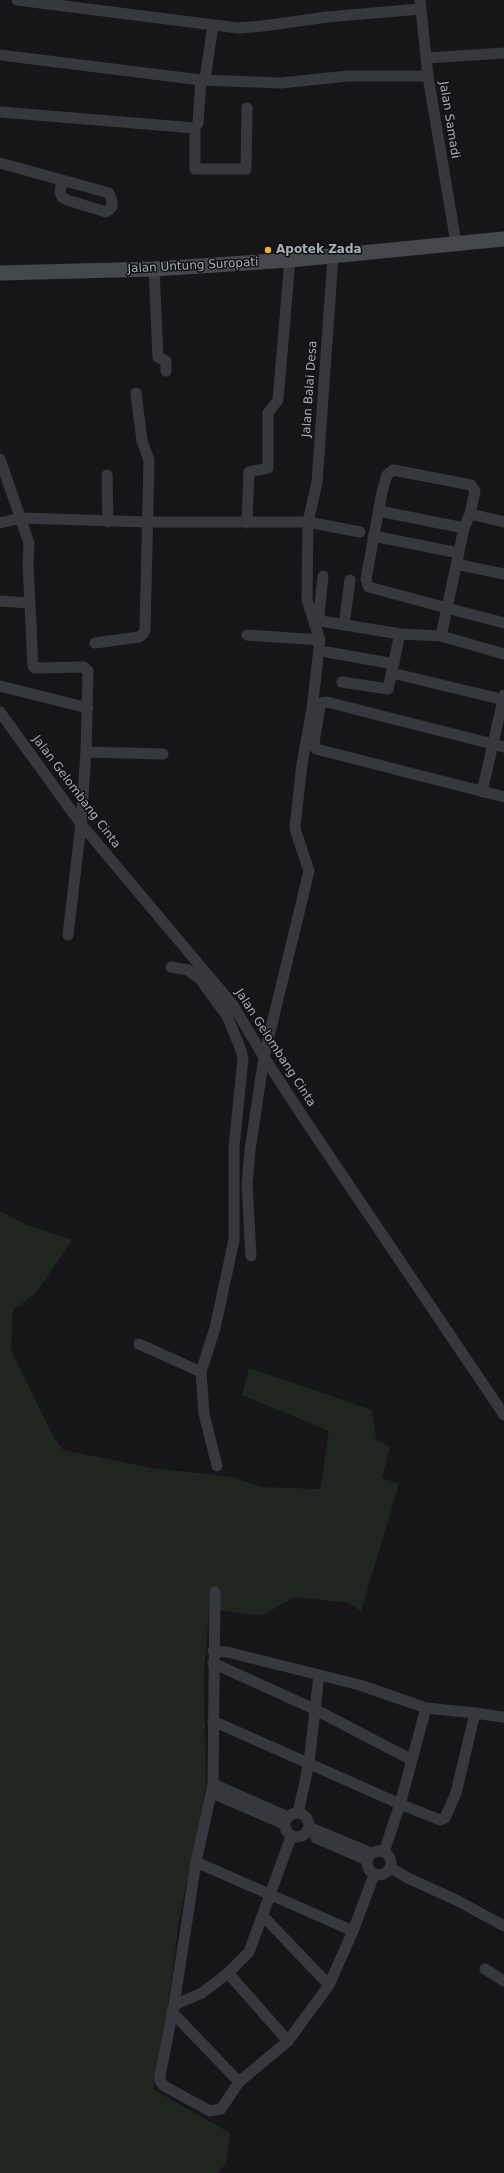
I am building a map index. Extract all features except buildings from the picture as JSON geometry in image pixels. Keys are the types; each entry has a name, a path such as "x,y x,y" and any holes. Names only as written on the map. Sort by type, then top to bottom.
{"main road":[{"name":"Jalan Untung Suropati","path":"0,273 154,269 290,260 333,257 504,238"}],"street":[{"path":"18,0 213,25 248,28 420,4"},
{"name":"Jalan Samadi","path":"420,4 428,76 456,243"},
{"path":"213,25 203,80 198,123 195,128 195,169 246,169 247,108"},
{"path":"427,58 504,53"},
{"path":"0,55 203,80 281,83 348,76 428,76"},
{"path":"0,112 195,128"},
{"path":"0,163 62,180"},
{"name":"Jalan Balai Desa","path":"320,640 307,600 308,522 317,482 333,257"},
{"path":"247,523 249,472 268,468 268,413 278,400 290,260"},
{"path":"154,269 158,357 166,361 166,371"},
{"path":"95,643 139,637 145,633 148,457 143,444 136,393"},
{"path":"0,459 29,543 29,603 33,666 35,668 86,668 88,671 86,752 81,824 68,935"},
{"path":"441,636 447,608 458,559 464,528 470,514 475,491 470,485 393,470 387,475 378,510 366,579 368,586 447,608 504,623"},
{"path":"107,475 108,522"},
{"path":"378,510 464,528"},
{"path":"470,514 504,522"},
{"path":"0,523 21,518 108,522 308,522 360,532"},
{"path":"373,536 458,559 504,574"},
{"path":"323,576 319,619 321,621 400,634 441,636 504,654"},
{"path":"344,625 350,580"},
{"path":"0,601 29,603"},
{"path":"342,682 386,689 389,688 400,634"},
{"path":"247,635 320,640 312,709 302,764 295,827 310,871 264,1058 250,1150 247,1185 251,1256"},
{"path":"327,652 504,698 482,792"},
{"path":"0,686 88,708"},
{"path":"504,747 331,702 324,702 320,706 314,742 316,749 504,797"},
{"name":"Jalan Gelombang Cinta","path":"0,712 81,824 233,1005 264,1058 504,1415"},
{"path":"86,752 163,754"},
{"path":"171,967 188,970 200,979 227,1016 241,1050 242,1059 234,1147 234,1240 214,1328 201,1372 204,1414 217,1466"},
{"path":"139,1344 201,1372"},
{"path":"215,1592 213,1651 213,1788 196,1862 173,2008 160,2076 160,2081 164,2086 213,2112 221,2110 239,2082 288,2041 329,1985 354,1931 374,1874"},
{"path":"213,1651 227,1652 360,1684 426,1708 502,1717"},
{"path":"213,1663 314,1709 412,1760"},
{"path":"213,1788 290,1818 308,1819 308,1830 299,1838 291,1837 286,1831 290,1818 309,1763 319,1675"},
{"path":"384,1852 400,1804 426,1708"},
{"path":"213,1721 400,1804 440,1820 445,1818 461,1778 475,1714"},
{"path":"308,1830 369,1857"},
{"path":"173,2008 202,1993 228,1973 249,1952 264,1916 291,1837"},
{"path":"377,1851 384,1852 391,1860 391,1868 386,1874 374,1874 369,1870 369,1857 377,1851"},
{"path":"196,1862 354,1931"},
{"path":"391,1868 408,1878 458,1900 504,1926"},
{"path":"264,1916 329,1985"},
{"path":"485,1969 504,1981"},
{"path":"228,1973 288,2041"},
{"path":"173,2008 239,2082"}],"shaded area":[{"path":"0,1211 27,1225 72,1240 36,1293 13,1310 11,1350 53,1436 63,1450 152,1468 233,1477 260,1487 320,1489 329,1431 242,1395 249,1368 372,1410 376,1439 390,1447 382,1478 399,1484 361,1611 349,1603 295,1597 261,1616 209,1609 204,1675 206,1787 179,1920 167,2014 153,2089 230,2133 226,2164 217,2173 0,2173"}],"place":[{"name":"Apotek Zada","path":"268,250"}]}
